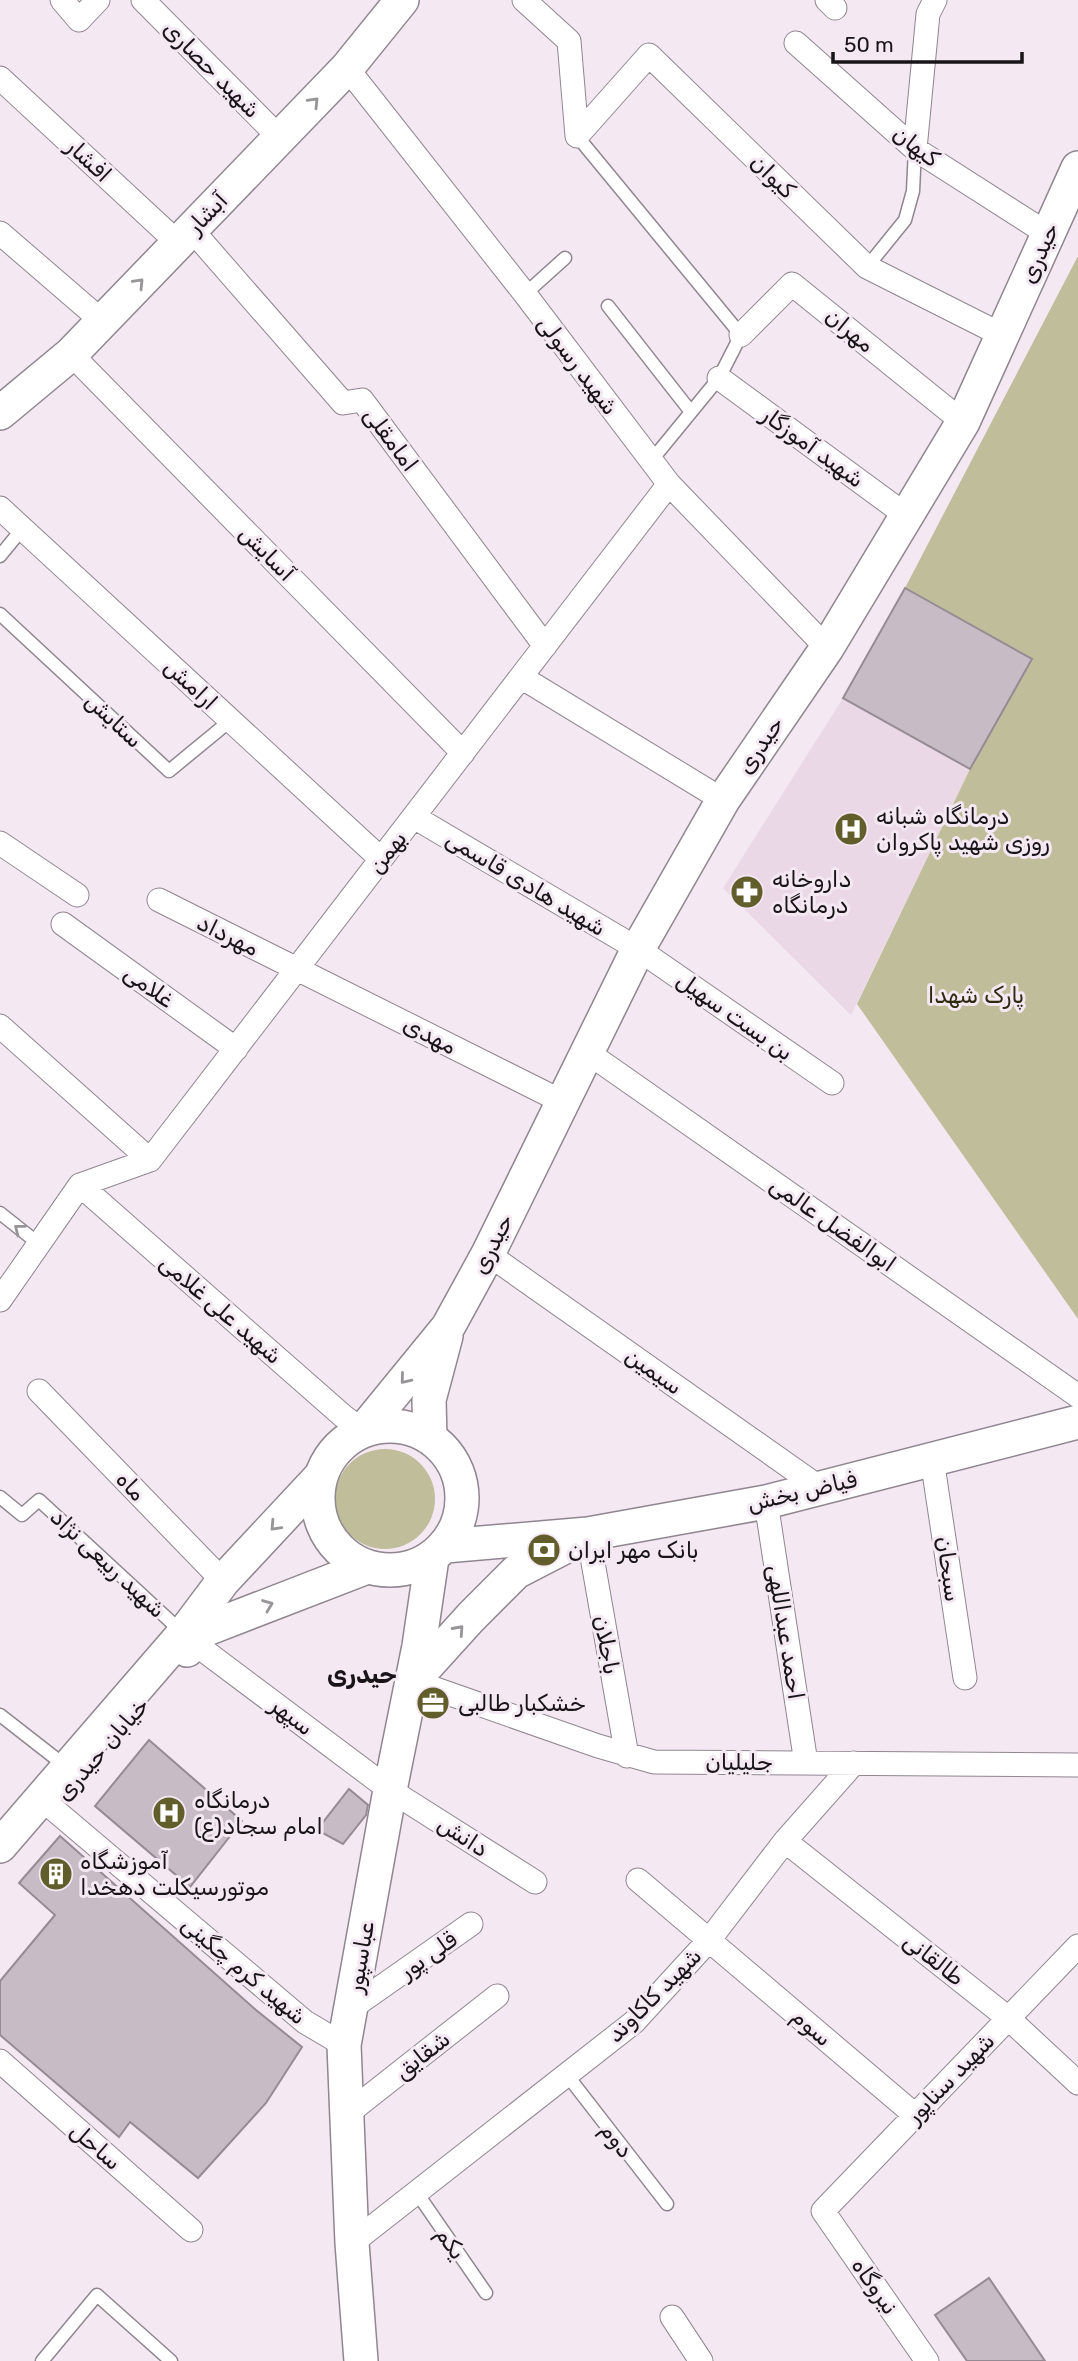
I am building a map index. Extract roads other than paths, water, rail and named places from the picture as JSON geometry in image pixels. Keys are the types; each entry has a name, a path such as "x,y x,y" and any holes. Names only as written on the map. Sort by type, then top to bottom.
{"street":[{"path":"62,0 79,20 98,0"},
{"name":"شهید حصاری","path":"143,0 280,138"},
{"name":"آبشار","path":"0,413 71,354 347,68 402,0"},
{"path":"524,0 569,41 577,136"},
{"path":"915,149 928,14 935,0"},
{"name":"کیهان","path":"796,43 915,149 1048,234"},
{"name":"کیوان","path":"577,136 649,55 867,267 1002,335"},
{"name":"شهید رسولی","path":"347,68 525,294 669,484 827,648"},
{"name":"افشار","path":"0,78 184,236"},
{"name":"حیدری","path":"448,1327 488,1254 638,949 723,800 827,648 963,422 1078,168"},
{"path":"0,233 102,321"},
{"name":"امامقلی","path":"184,236 342,403 362,400 545,646"},
{"name":"مهران","path":"741,335 792,284 963,422"},
{"name":"آسایش","path":"71,354 463,753"},
{"name":"شهید آموزگار","path":"719,378 907,516"},
{"name":"بهمن","path":"150,1160 669,484"},
{"name":"ارامش","path":"0,508 381,859"},
{"path":"521,677 723,800"},
{"name":"شهید هادی قاسمی","path":"414,817 638,949"},
{"path":"0,843 77,895"},
{"name":"مهرداد","path":"159,900 297,969"},
{"name":"غلامی","path":"63,924 236,1049"},
{"name":"بن بست سهیل","path":"638,949 832,1083"},
{"name":"مهدی","path":"297,969 563,1101"},
{"path":"0,1026 150,1160 80,1185 0,1300"},
{"name":"ابوالفضل عالمی","path":"587,1052 1078,1396"},
{"name":"شهید علی غلامی","path":"80,1185 363,1431"},
{"name":"سیمین","path":"488,1254 820,1488"},
{"path":"363,1431 448,1327"},
{"path":"430,1438 429,1400 448,1327"},
{"name":"ماه","path":"39,1391 223,1581"},
{"name":"فیاض بخش","path":"439,1552 521,1538 588,1534 766,1502 1078,1422"},
{"path":"385,1426 409,1428 430,1438 445,1451 456,1467 462,1486 463,1506 457,1527 439,1552 412,1568 389,1571 367,1567 347,1556 331,1540 321,1520 318,1498 321,1476 330,1457 345,1442 363,1431 385,1426"},
{"name":"سبحان","path":"932,1459 965,1678"},
{"path":"194,1632 223,1581 321,1476"},
{"name":"احمد عبداللهی","path":"766,1502 806,1763"},
{"path":"463,1506 521,1538"},
{"path":"413,1681 516,1572 588,1534"},
{"name":"باجلان","path":"588,1534 627,1756"},
{"name":"عباسپور","path":"361,2361 352,2244 344,2045 390,1790 439,1552"},
{"path":"194,1632 367,1567"},
{"name":"خیابان حیدری","path":"0,1846 194,1632"},
{"name":"خیابان حیدری","path":"0,1867 194,1632"},
{"name":"سپهر","path":"194,1632 390,1790"},
{"name":"جلیلیان","path":"413,1681 627,1756 654,1762 1075,1767"},
{"name":"شهید کاکاوند","path":"352,2244 634,2022 710,1939 785,1842 854,1763"},
{"name":"دانش","path":"390,1790 535,1882"},
{"name":"شهید کرم چگینی","path":"51,1807 304,2022 344,2045"},
{"name":"طالقانی","path":"785,1842 1008,2018 1078,2083"},
{"name":"سوم","path":"638,1880 915,2115"},
{"name":"قلی پور","path":"351,2010 471,1924"},
{"name":"شهید سناپور","path":"823,2211 1078,1946"},
{"name":"شقایق","path":"347,2114 497,1996"},
{"name":"ساحل","path":"0,2061 191,2230"},
{"name":"نیروگاه","path":"823,2211 927,2361"},
{"path":"672,2317 701,2361"}],"lane":[{"path":"577,136 741,335 719,378 650,461"},
{"path":"867,267 905,220 913,191 915,149"},
{"path":"525,294 565,258"},
{"path":"608,306 691,412"},
{"path":"0,556 22,529"},
{"name":"ستایش","path":"0,614 169,771 230,720"},
{"path":"0,1213 39,1244"},
{"name":"شهید ربیعی نژاد","path":"0,1497 22,1515 39,1500 194,1632"},
{"path":"0,1715 69,1768"},
{"name":"دوم","path":"567,2075 667,2204"},
{"name":"یکم","path":"416,2193 486,2293"},
{"path":"42,2361 97,2295 171,2361"}],"place":[{"name":"درمانگاه شبانه روزی شهید پاکروان","path":"851,829"},
{"name":"داروخانه درمانگاه","path":"747,892"},
{"name":"بانک مهر ایران","path":"544,1550"},
{"name":"خشکبار طالبی","path":"433,1703"},
{"name":"درمانگاه امام سجاد(ع)","path":"169,1813"},
{"name":"آموزشگاه موتورسیکلت دهخدا","path":"56,1874"}],"district":[{"name":"حیدری","path":"362,1675"}],"park label":[{"name":"پارک شهدا","path":"976,995"}]}
